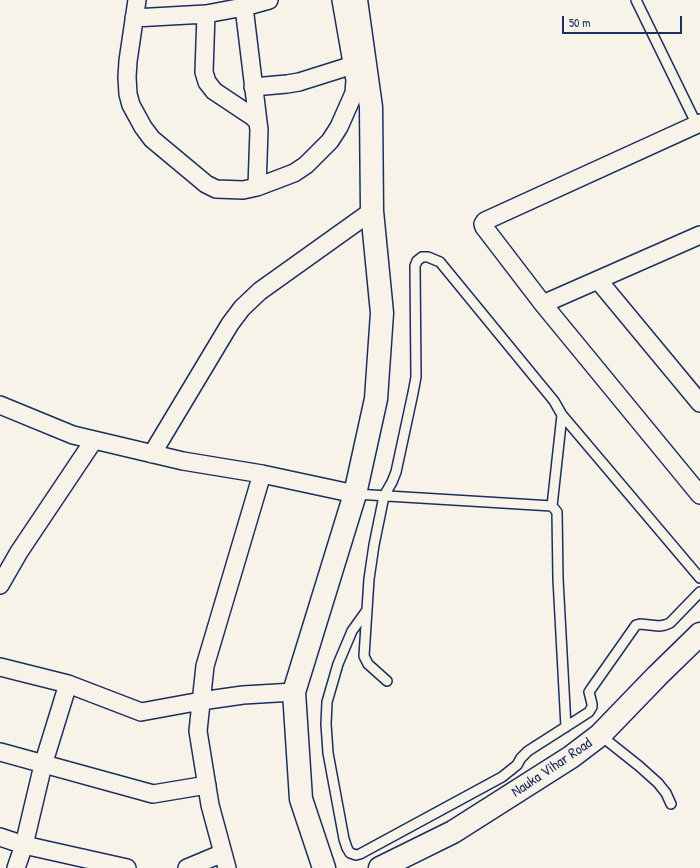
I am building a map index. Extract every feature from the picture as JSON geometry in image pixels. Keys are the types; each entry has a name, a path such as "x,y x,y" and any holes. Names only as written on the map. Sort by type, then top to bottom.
{"street":[{"path":"137,0 128,61 127,88 131,105 143,128 152,139 206,184 216,189 243,190 257,187 294,173 306,166 330,141 339,127 354,93 355,80 341,0"},
{"path":"134,18 206,14 244,7 269,0"},
{"path":"324,868 301,799 294,692 355,494 376,399 382,312 372,211 371,107 356,0"},
{"path":"244,7 259,130 257,187"},
{"path":"206,14 204,72 207,82 214,91 253,117 258,122"},
{"path":"253,86 299,82 353,65"},
{"path":"698,124 485,221 484,224 543,304 698,489"},
{"path":"152,454 230,324 242,308 260,291 372,211"},
{"path":"543,304 700,234"},
{"path":"598,280 700,403"},
{"path":"2,410 72,435 183,461 262,474 355,494"},
{"path":"0,586 19,552 94,440"},
{"path":"187,868 225,861 210,806 198,731 204,666 262,474"},
{"name":"Nauka Vihar Road","path":"380,868 453,832 570,757 600,735 656,676 700,634"},
{"path":"0,667 68,684 141,712 243,695 294,692"},
{"path":"16,868 24,846 44,764 68,684"},
{"path":"0,752 153,794 207,785"},
{"path":"0,837 24,846 127,868"}],"lane":[{"path":"636,0 698,124"},
{"path":"387,681 368,664 364,656 369,579 384,496 396,472 416,377 415,266 417,261 422,257 428,257 440,262 551,396 562,415 700,578"},
{"path":"552,506 562,415"},
{"path":"355,494 552,506 558,512 558,579 566,727"},
{"path":"367,608 352,631 338,664 327,702 326,724 328,753 342,831 345,844 350,853 356,855 502,777 517,765 528,751 589,712 592,707 589,692 590,689 636,625 658,626 670,623 700,592"},
{"path":"600,735 658,784 666,793 671,804"}]}
